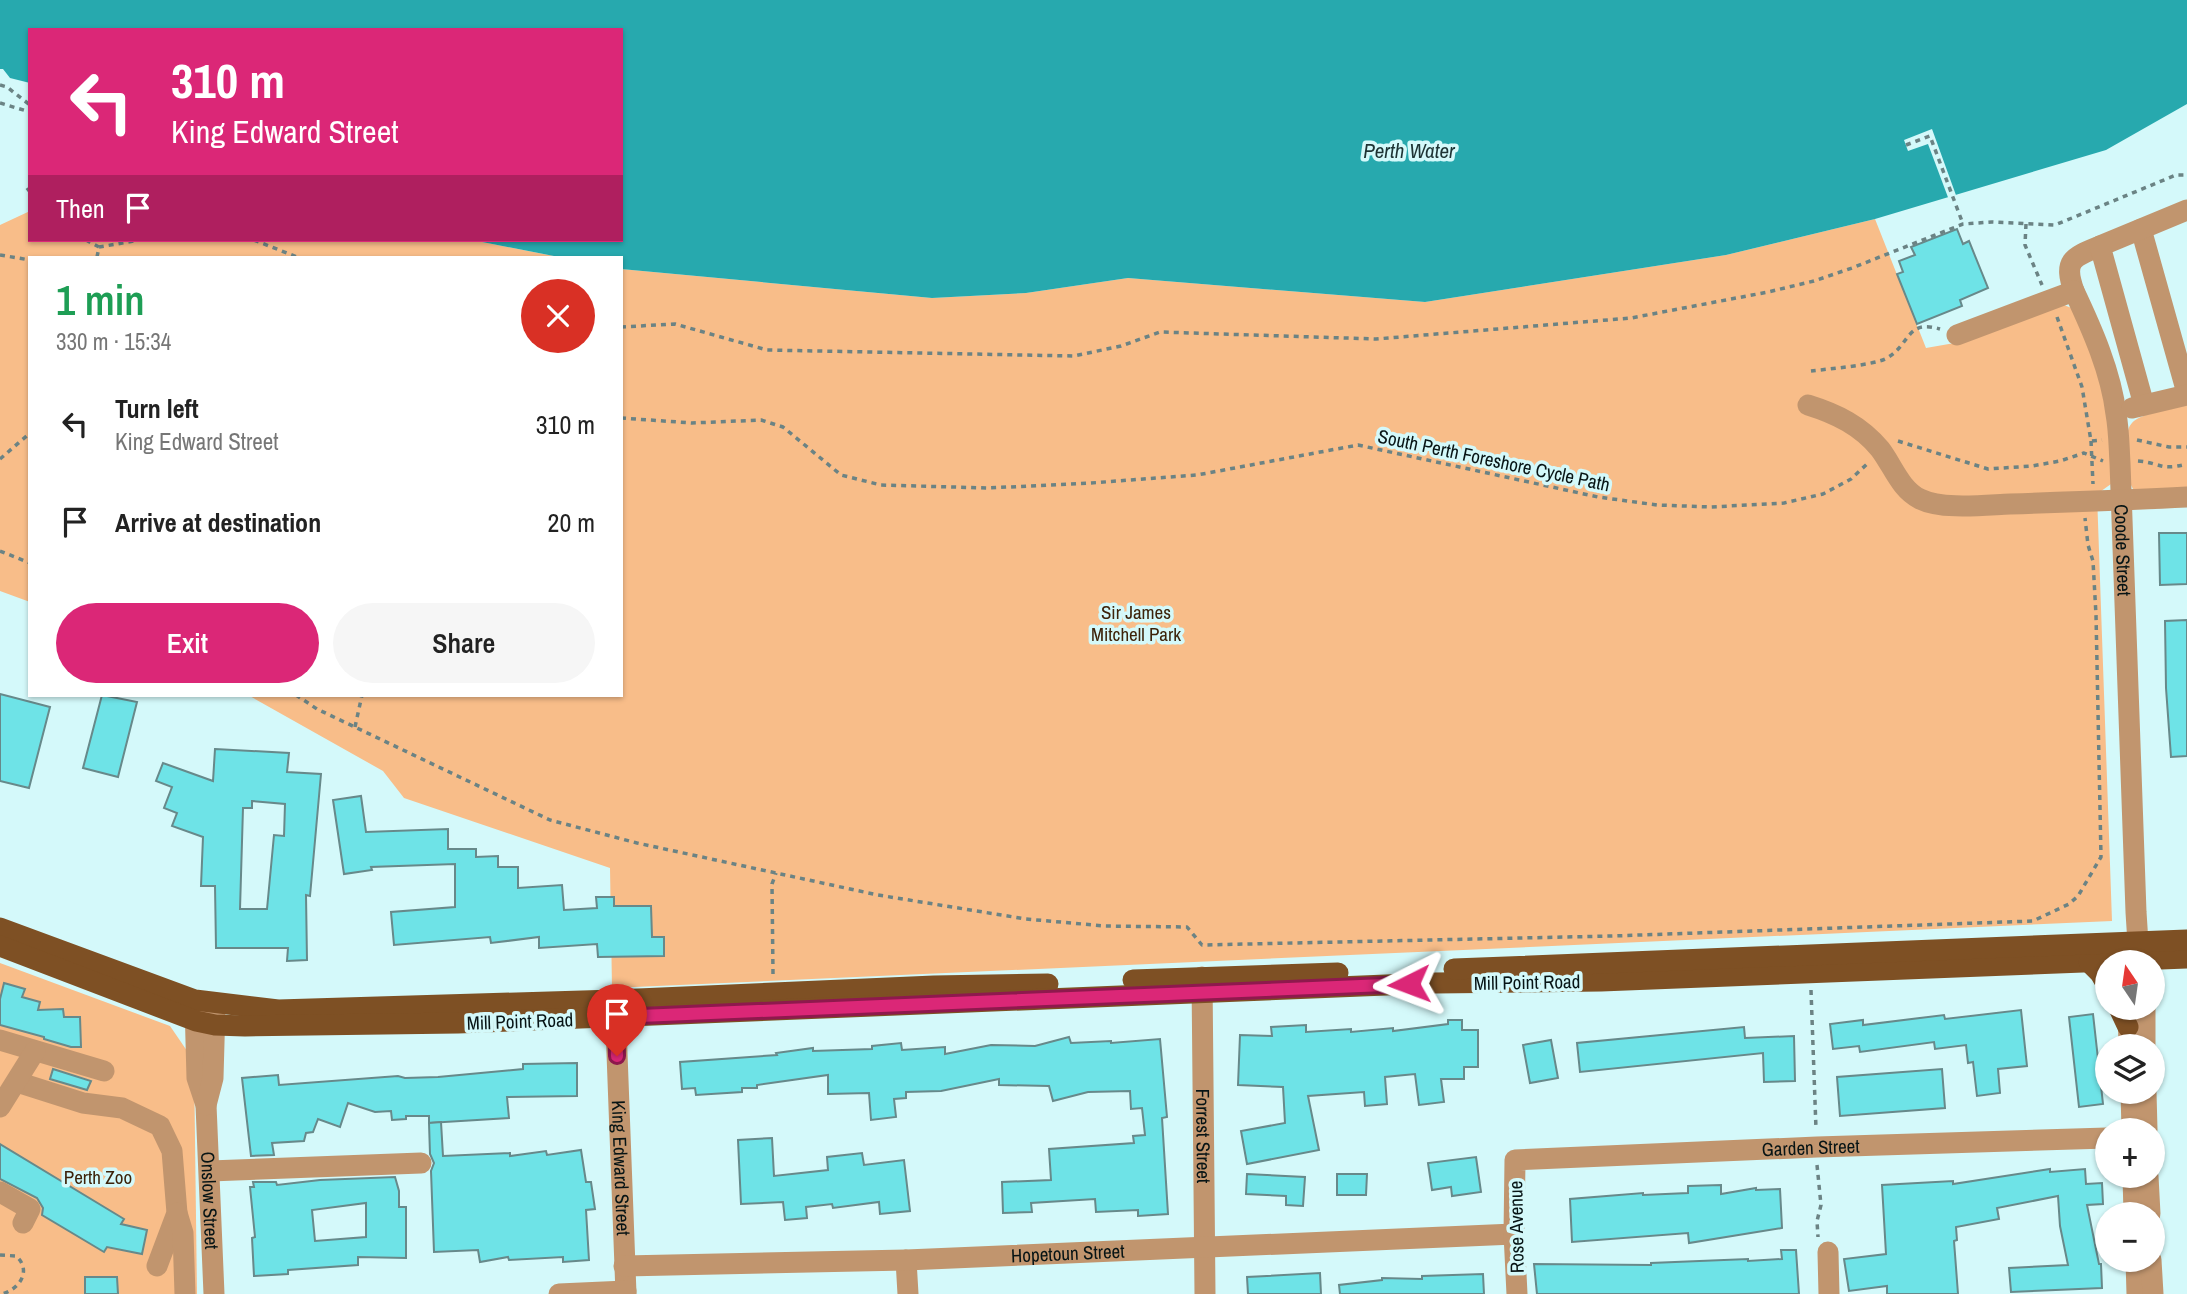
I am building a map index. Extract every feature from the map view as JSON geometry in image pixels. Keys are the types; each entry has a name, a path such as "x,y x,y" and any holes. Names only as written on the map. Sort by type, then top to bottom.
{"main road":[{"name":"Mill Point Road","path":"0,928 205,1002 278,1010 615,1009"},
{"name":"Mill Point Road","path":"2159,950 2187,940"},
{"name":"Mill Point Road","path":"0,946 205,1023 336,1027 892,987 1810,972 2095,961"},
{"name":"Mill Point Road","path":"1202,984 1699,960 2095,958"},
{"name":"Mill Point Road","path":"2165,958 2187,958"},
{"path":"2088,962 2095,968"}],"street":[{"path":"1957,335 2074,291 2069,276 2070,264 2078,255 2187,210"},
{"path":"2116,412 2187,394 2141,229"},
{"path":"2100,246 2144,405"},
{"name":"Coode Street","path":"2074,291 2095,341 2116,412 2122,500 2137,950"},
{"path":"1808,405 1833,413 1862,430 1881,450 1903,485 1917,498 1933,505 2187,497"},
{"name":"Forrest Street","path":"1202,984 1205,1294"},
{"name":"Onslow Street","path":"205,1002 205,1023 214,1078 206,1105 214,1294"},
{"name":"King Edward Street","path":"615,1009 626,1292"},
{"path":"0,1041 104,1071"},
{"path":"0,1107 35,1051"},
{"path":"17,1082 83,1103 122,1108 160,1126 172,1151 177,1213 183,1233 185,1294"},
{"name":"Garden Street","path":"1515,1160 1817,1147 2095,1139"},
{"name":"Rose Avenue","path":"1515,1160 1514,1234 1517,1294"},
{"path":"210,1171 421,1163"},
{"path":"0,1192 30,1209 23,1223"},
{"path":"157,1266 177,1213"},
{"name":"Hopetoun Street","path":"624,1266 906,1260 1514,1234"},
{"path":"1828,1252 1829,1294"},
{"path":"906,1260 908,1294"},
{"path":"2136,1272 2137,1294"},
{"path":"2152,1272 2153,1294"},
{"path":"559,1294 626,1292"}],"path":[{"path":"0,85 7,87 28,103"},
{"path":"0,103 28,111"},
{"path":"1906,145 1930,136 1963,224"},
{"path":"623,327 676,324 767,350 1074,356 1121,346 1160,332 1376,339 1631,318 1768,292 1852,268 1963,224 1992,222 2055,225 2176,175 2187,175"},
{"path":"90,242 99,247 128,242"},
{"path":"259,242 294,256"},
{"path":"96,256 99,247"},
{"path":"0,255 28,260"},
{"path":"1811,371 1886,360 1913,329 1926,325 1957,335"},
{"name":"South Perth Foreshore Cycle Path","path":"623,418 692,423 761,420 783,426 841,475 881,485 988,488 1198,475 1359,445 1598,497 1657,505 1711,507 1784,503 1823,494 1851,479 1881,450"},
{"path":"0,459 28,435"},
{"path":"1881,450 1892,442 1899,441 1998,470 2060,461 2084,453 2108,463 2141,461 2164,468 2187,464"},
{"path":"299,697 317,709 550,820 637,843 878,895 1026,919 1105,926 1187,927 1202,945 1612,936 2033,921 2069,904 2078,896 2101,858 2096,615 2093,561 2084,511 2093,493 2091,441"},
{"path":"0,551 28,562"},
{"path":"355,727 362,697"},
{"path":"773,976 772,884 776,873"},
{"path":"1810,972 1821,1205 1817,1221 1819,1244 1828,1252"},
{"path":"0,1255 16,1256 24,1264 20,1283 12,1291 2,1294"}],"green space":[{"path":"28,212 28,242 482,242 554,256 28,256 28,601 0,591 0,225"},
{"name":"Sir James Mitchell Park","path":"1875,219 1926,348 1966,341 2064,305 2074,309 2100,378 2109,422 2111,484 2097,494 2112,921 612,988 610,868 404,798 383,771 252,697 623,697 623,269 932,298 1026,293 1128,278 1425,302 1726,255"},
{"path":"2187,405 2187,491 2133,489 2130,483 2127,444 2131,424 2149,414"},
{"name":"Perth Zoo","path":"0,963 170,1026 194,1061 197,1294 0,1294"}],"water":[{"name":"Perth Water","path":"0,0 2187,0 2187,104 2106,150 1875,219 1726,255 1425,302 1128,278 1026,293 932,298 623,269 623,256 554,256 482,242 623,242 623,28 28,28 28,82 10,78 0,69"}],"pier":[{"path":"1932,129 1957,198 1949,200 1928,144 1908,151 1904,140"}],"building":[{"path":"1957,229 1963,244 1969,241 1988,288 1960,300 1962,306 1917,324 1897,274 1903,272 1899,261 1915,255 1911,247"},
{"path":"2159,533 2187,533 2187,584 2160,585"},
{"path":"2187,620 2187,756 2171,757 2165,621"},
{"path":"0,694 50,707 29,788 0,781"},
{"path":"101,697 137,702 118,777 83,768"},
{"path":"215,749 289,753 287,772 321,774 310,896 306,895 307,960 287,961 288,948 216,948 215,886 201,886 203,837 172,826 177,813 164,808 172,787 156,781 163,763 213,781","holes":["252,801 285,804 284,836 274,835 267,909 240,909 243,808 252,808"]},
{"path":"361,796 366,832 448,829 448,849 476,849 476,857 498,856 498,867 518,867 518,888 562,885 564,910 597,908 596,897 614,897 614,906 651,906 652,937 664,937 664,956 598,957 597,944 539,948 539,937 491,943 490,937 394,945 391,912 455,907 455,864 371,867 372,870 344,874 333,800"},
{"path":"4,983 25,989 22,997 40,1002 38,1010 63,1009 64,1017 80,1017 81,1047 71,1047 0,1025 0,999"},
{"path":"2021,1010 2027,1066 1998,1069 2000,1093 1977,1096 1973,1062 1968,1063 1966,1045 1935,1049 1934,1042 1860,1052 1859,1046 1833,1049 1830,1024 1863,1020 1863,1025 1944,1015 1945,1019"},
{"path":"2093,1014 2095,1104 2103,1104 2079,1107 2069,1017"},
{"path":"1448,1020 1462,1020 1462,1030 1478,1030 1478,1067 1464,1067 1464,1079 1441,1079 1444,1102 1419,1105 1415,1074 1385,1077 1387,1104 1365,1106 1364,1092 1308,1096 1319,1150 1247,1164 1241,1131 1285,1123 1283,1087 1238,1085 1240,1035 1272,1036 1271,1027 1306,1025 1306,1032 1393,1028 1393,1031 1448,1024"},
{"path":"1744,1027 1745,1038 1794,1036 1795,1081 1764,1082 1763,1053 1580,1072 1577,1043"},
{"path":"1069,1037 1071,1043 1160,1039 1167,1117 1162,1118 1168,1214 1138,1216 1138,1210 1096,1212 1095,1199 1031,1203 1032,1212 1003,1213 1002,1182 1051,1180 1049,1149 1134,1143 1133,1136 1145,1135 1142,1108 1131,1109 1130,1091 1088,1092 1053,1101 1049,1086 999,1085 999,1079 941,1091 906,1092 906,1098 894,1099 896,1117 871,1120 869,1093 828,1094 828,1075 757,1085 757,1088 742,1088 742,1092 696,1095 695,1088 682,1089 680,1062 777,1055 776,1053 813,1048 813,1051 872,1049 872,1046 901,1043 902,1050 945,1047 945,1054 991,1045 1035,1046"},
{"path":"1551,1040 1558,1078 1530,1083 1523,1045"},
{"path":"577,1063 577,1096 507,1097 509,1118 429,1123 429,1116 406,1116 406,1119 392,1120 391,1111 375,1112 348,1103 340,1127 318,1119 313,1132 306,1133 304,1141 272,1143 274,1155 251,1156 242,1078 278,1075 279,1085 398,1076 438,1077 523,1069 523,1064"},
{"path":"53,1069 91,1081 87,1090 50,1079"},
{"path":"1942,1069 1945,1108 1840,1116 1837,1077"},
{"path":"441,1122 443,1156 510,1153 510,1156 546,1151 547,1155 581,1150 586,1182 591,1182 595,1209 586,1210 589,1260 563,1262 563,1257 509,1260 508,1257 480,1262 478,1250 434,1252 431,1171 434,1163 430,1154 429,1123"},
{"path":"772,1138 774,1176 828,1170 827,1157 862,1153 864,1165 904,1160 910,1211 880,1214 879,1202 833,1208 832,1204 806,1207 807,1218 785,1220 783,1202 741,1204 738,1140"},
{"path":"0,1144 124,1219 121,1224 147,1230 142,1254 107,1247 104,1252 42,1215 43,1208 37,1198 0,1179"},
{"path":"1476,1157 1481,1192 1452,1196 1451,1187 1432,1190 1428,1163"},
{"path":"2050,1169 2050,1172 2085,1169 2086,1184 2095,1183 2095,1188 2102,1188 2103,1202 2087,1205 2095,1244 2095,1272 2101,1272 2102,1288 2011,1292 2009,1268 2068,1265 2060,1226 2058,1196 1997,1208 1999,1219 1956,1227 1957,1240 1954,1241 1958,1294 1887,1294 1887,1286 1849,1291 1844,1259 1886,1254 1882,1185 1953,1181 1953,1184"},
{"path":"1247,1174 1305,1177 1303,1206 1286,1205 1286,1196 1246,1194"},
{"path":"1337,1174 1367,1174 1366,1195 1337,1195"},
{"path":"395,1177 399,1191 399,1207 406,1207 406,1258 358,1257 358,1265 288,1270 288,1274 254,1276 252,1238 255,1237 250,1187 254,1187 253,1182 276,1182 277,1185","holes":["366,1203 366,1237 315,1241 312,1210"]},
{"path":"1721,1185 1721,1194 1756,1188 1780,1189 1782,1228 1689,1243 1688,1233 1572,1242 1570,1199 1643,1193 1688,1193 1688,1186"},
{"path":"1781,1250 1796,1250 1799,1294 1537,1294 1534,1264 1651,1265 1748,1261 1782,1259"},
{"path":"1320,1273 1321,1294 1248,1294 1247,1277"},
{"path":"1483,1274 1484,1294 1340,1294 1339,1285 1382,1278 1422,1279 1422,1276"},
{"path":"85,1277 117,1277 118,1294 85,1294"}],"route":[{"path":"617,1056 616,1017 1409,984"}]}
